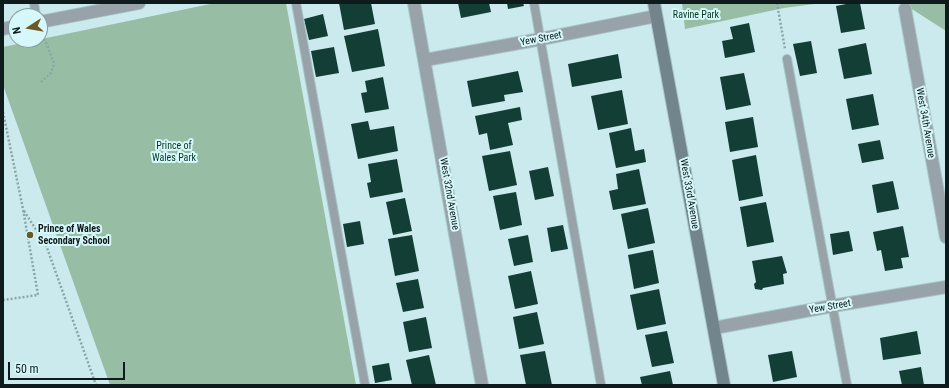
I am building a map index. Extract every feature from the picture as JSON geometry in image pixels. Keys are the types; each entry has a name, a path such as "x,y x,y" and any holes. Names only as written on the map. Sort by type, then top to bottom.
{"street":[{"path":"48,20 139,3"},
{"name":"West 32nd Avenue","path":"414,3 482,385"},
{"name":"West 33rd Avenue","path":"654,3 724,385"},
{"name":"West 34th Avenue","path":"905,9 946,237"},
{"name":"Yew Street","path":"425,60 656,16"},
{"name":"Yew Street","path":"714,328 946,287"}],"lane":[{"path":"296,3 365,385"},
{"path":"534,3 601,385"},
{"path":"787,59 847,385"}],"path":[{"path":"777,3 787,59"},
{"path":"41,82 51,73 54,63 48,48"},
{"path":"3,112 23,209 38,295 3,300"},
{"path":"23,209 46,245 96,385"}],"green space":[{"name":"Prince of Wales Park","path":"215,3 286,3 356,385 110,385 3,85 3,47 48,48 48,38"},
{"name":"Ravine Park","path":"682,3 822,3 784,8 685,29"},
{"path":"898,3 946,3 946,31 904,4"}],"building":[{"path":"339,3 371,3 375,24 344,30"},
{"path":"458,3 489,3 491,12 461,18"},
{"path":"507,3 523,3 524,6 508,9"},
{"path":"860,3 865,29 841,33 836,6"},
{"path":"323,14 328,36 309,40 304,19"},
{"path":"749,23 755,52 725,58 722,41 733,39 730,27"},
{"path":"378,29 385,66 352,72 344,36"},
{"path":"811,41 817,73 800,76 793,44"},
{"path":"866,43 872,74 844,79 838,49"},
{"path":"334,47 339,73 316,77 311,51"},
{"path":"618,54 622,78 572,87 568,64"},
{"path":"518,71 523,92 504,95 505,101 472,107 467,81"},
{"path":"744,73 751,105 726,110 720,77"},
{"path":"383,77 389,109 365,113 361,93 367,92 365,81"},
{"path":"622,90 628,124 598,130 591,96"},
{"path":"873,94 879,125 852,130 846,99"},
{"path":"520,107 522,120 508,123 513,145 490,150 487,133 479,135 475,116"},
{"path":"753,117 758,147 730,152 725,122"},
{"path":"368,121 370,130 394,126 398,151 358,159 351,124"},
{"path":"631,128 635,151 644,149 646,162 616,168 609,133"},
{"path":"880,140 884,159 862,163 858,144"},
{"path":"510,151 517,185 489,191 482,156"},
{"path":"756,155 763,196 739,201 732,160"},
{"path":"397,159 403,192 370,198 367,183 371,182 368,164"},
{"path":"548,167 554,196 535,200 529,171"},
{"path":"639,169 646,204 613,210 609,191 618,189 616,174"},
{"path":"893,181 899,209 877,213 872,185"},
{"path":"516,192 522,225 500,230 493,196"},
{"path":"405,198 412,231 393,235 386,202"},
{"path":"766,202 774,242 747,247 740,207"},
{"path":"648,208 655,243 628,249 621,214"},
{"path":"360,221 364,244 347,247 343,224"},
{"path":"563,225 568,249 551,252 547,228"},
{"path":"903,226 909,257 901,258 903,268 885,271 881,250 877,251 873,232"},
{"path":"849,231 853,251 833,255 830,234"},
{"path":"412,235 419,271 395,276 388,239"},
{"path":"528,235 533,262 514,266 508,239"},
{"path":"653,250 659,283 634,289 628,255"},
{"path":"782,256 787,273 783,274 784,284 763,288 762,290 755,289 754,284 756,282 752,261"},
{"path":"531,271 538,304 515,309 508,276"},
{"path":"418,279 424,308 403,312 396,283"},
{"path":"659,289 666,324 637,330 630,295"},
{"path":"537,312 544,344 519,349 513,317"},
{"path":"426,317 432,348 409,352 403,322"},
{"path":"667,331 674,363 652,367 645,335"},
{"path":"917,331 921,354 883,360 880,338"},
{"path":"545,351 552,385 526,385 520,355"},
{"path":"792,351 797,377 773,382 768,355"},
{"path":"429,355 436,385 412,385 406,360"},
{"path":"389,363 392,380 375,383 372,366"},
{"path":"921,367 924,385 902,385 899,371"},
{"path":"670,371 673,385 642,385 640,377"}],"place":[{"name":"Prince of Wales Secondary School","path":"30,235"}]}
